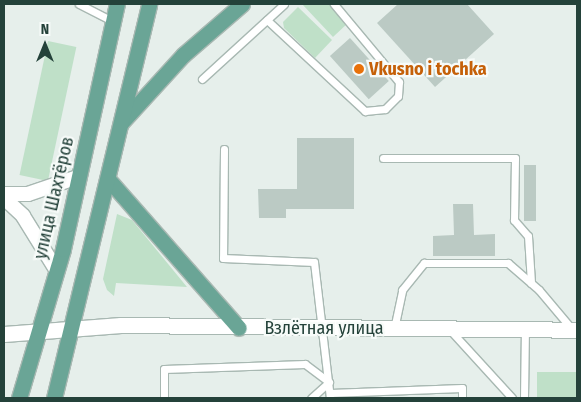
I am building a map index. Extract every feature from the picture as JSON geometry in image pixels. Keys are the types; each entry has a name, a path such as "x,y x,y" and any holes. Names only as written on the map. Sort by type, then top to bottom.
{"main road":[{"name":"улица Шахтёров","path":"19,398 40,334 57,271 117,4"},
{"path":"54,398 72,332 149,4"},
{"path":"120,124 183,55 242,4"},
{"path":"108,178 239,328"},
{"name":"Взлётная улица","path":"4,334 72,332 121,325 239,328 575,330"}],"street":[{"path":"4,194 28,194 78,177"},
{"path":"4,198 23,216 57,271"}],"lane":[{"path":"79,4 113,21"},
{"path":"202,79 284,4"},
{"path":"267,20 365,111 385,109 398,96 399,82 334,4"},
{"path":"224,149 223,258 314,262 320,327 330,382 330,395 462,388 462,398"},
{"path":"383,158 515,158 514,220 528,236 531,283"},
{"path":"394,329 402,290 424,263 508,263 531,283 575,330"},
{"path":"450,330 512,398"},
{"path":"524,398 525,330"},
{"path":"164,398 164,369 304,364 330,382"},
{"path":"310,398 330,382"}],"green space":[{"path":"302,4 329,4 348,23 333,37"},
{"path":"298,7 332,40 315,58 284,28 283,22"},
{"path":"48,41 76,47 48,181 20,175"},
{"path":"117,214 132,220 187,287 116,283 114,296 107,290 103,279"},
{"path":"537,372 577,372 577,398 537,398"}],"building":[{"path":"398,4 467,4 494,34 435,87 377,23"},
{"name":"Vkusno i tochka","path":"350,38 389,81 369,99 330,56"},
{"path":"297,138 354,138 354,209 286,209 286,218 259,218 258,189 297,189"},
{"path":"524,165 536,165 536,221 524,221"},
{"path":"453,204 473,204 474,235 495,234 495,256 433,256 433,236 454,235"}],"place":[{"name":"Vkusno i tochka","path":"359,69"}]}
